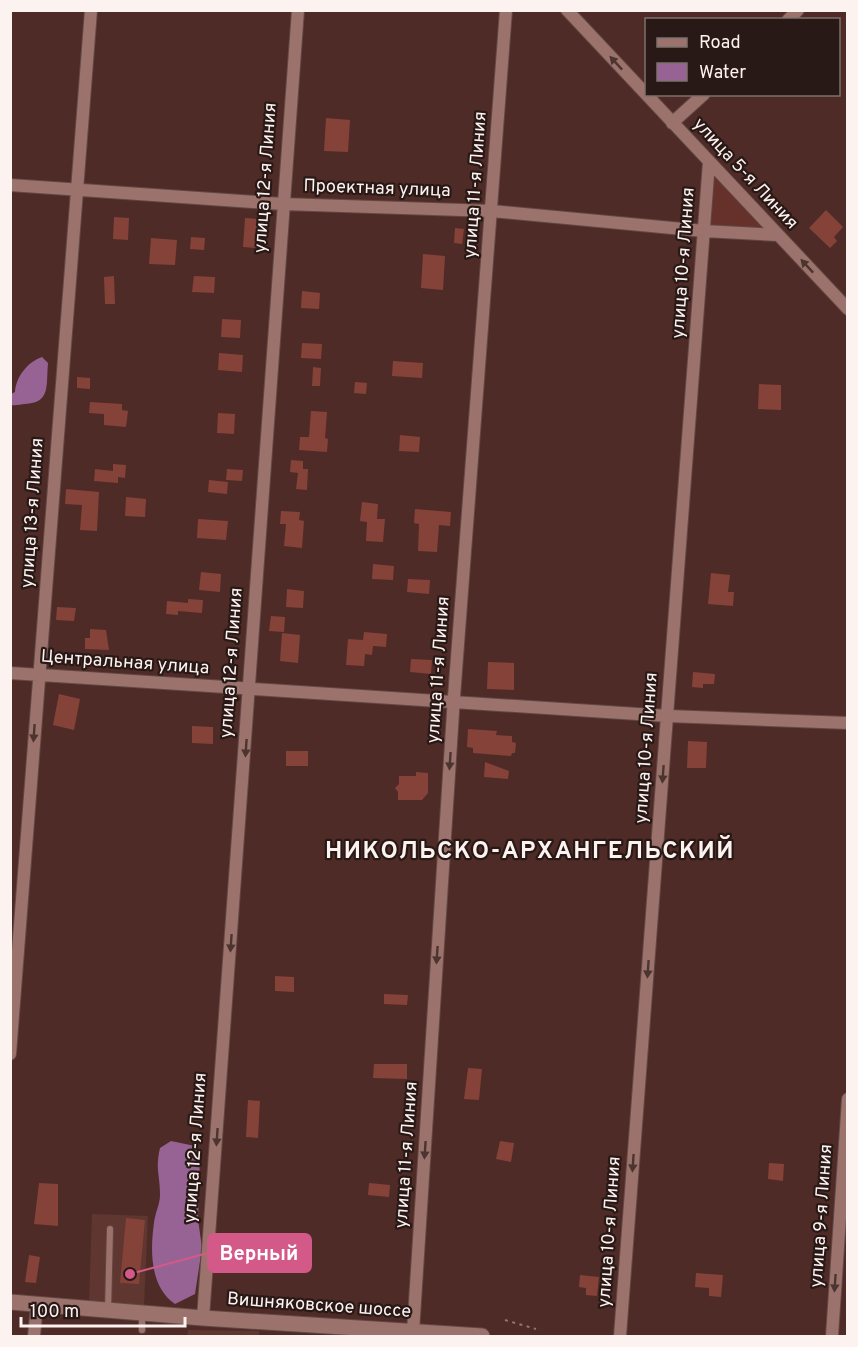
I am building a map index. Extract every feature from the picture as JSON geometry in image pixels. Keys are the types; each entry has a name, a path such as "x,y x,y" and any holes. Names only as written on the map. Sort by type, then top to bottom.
{"street":[{"name":"улица 13-я Линия","path":"10,1054 91,10"},
{"name":"улица 12-я Линия","path":"203,1318 298,10"},
{"name":"улица 11-я Линия","path":"413,1332 454,702 506,10"},
{"name":"улица 5-я Линия","path":"567,10 645,94"},
{"name":"улица 5-я Линия","path":"647,96 848,309"},
{"path":"672,123 702,96"},
{"name":"улица 10-я Линия","path":"620,1336 709,162"},
{"name":"Проектная улица","path":"10,185 76,192 283,204 492,211 704,231 778,235"},
{"name":"Центральная улица","path":"10,673 668,716 848,723"},
{"name":"улица 9-я Линия","path":"832,1336 848,1099"},
{"name":"Вишняковское шоссе","path":"10,1302 341,1331 482,1336"},
{"path":"34,1336 37,1305"}],"lane":[{"path":"108,1310 110,1229"},
{"path":"142,1313 142,1330"}],"path":[{"path":"505,1320 536,1329"}],"shaded area":[{"path":"714,172 767,230 711,226"},
{"path":"92,1214 148,1216 144,1306 89,1302"},
{"path":"188,1330 259,1331 259,1336 187,1336"}],"water":[{"path":"42,357 48,363 47,385 43,396 33,403 11,405 11,394 15,392 20,375 28,366"},
{"path":"171,1141 195,1146 200,1156 198,1219 202,1248 195,1294 175,1304 167,1297 156,1278 152,1256 154,1223 160,1195 158,1167 160,1148"}],"building":[{"path":"326,118 350,120 348,152 324,151"},
{"path":"826,210 843,227 834,237 837,241 830,248 809,228"},
{"path":"114,217 129,218 128,240 113,239"},
{"path":"245,218 259,219 257,248 243,247"},
{"path":"455,228 464,229 462,244 454,243"},
{"path":"191,237 205,238 204,250 190,249"},
{"path":"151,238 177,240 175,265 149,264"},
{"path":"423,254 445,256 443,290 421,288"},
{"path":"114,276 115,304 105,304 104,277"},
{"path":"194,276 215,277 214,293 192,292"},
{"path":"302,291 320,293 319,309 301,308"},
{"path":"222,319 241,320 240,338 221,337"},
{"path":"302,343 322,344 321,359 301,358"},
{"path":"219,353 243,355 242,372 218,370"},
{"path":"393,361 423,363 422,378 392,376"},
{"path":"313,367 321,368 320,386 312,386"},
{"path":"77,377 90,378 90,389 77,388"},
{"path":"355,382 367,383 366,394 354,393"},
{"path":"759,384 781,385 781,410 758,409"},
{"path":"90,402 122,404 122,410 128,411 126,427 104,425 104,414 89,413"},
{"path":"311,411 327,412 325,438 328,439 327,452 299,450 300,437 309,437"},
{"path":"218,413 235,414 234,434 217,433"},
{"path":"400,435 420,437 419,452 399,451"},
{"path":"291,460 303,461 303,469 308,469 307,490 296,489 298,473 290,472"},
{"path":"113,464 126,465 125,478 118,477 118,483 94,481 95,469 113,471"},
{"path":"227,469 243,470 242,481 226,480"},
{"path":"209,480 228,482 227,494 208,492"},
{"path":"66,489 99,492 97,531 80,530 82,505 65,504"},
{"path":"126,497 146,499 145,517 125,516"},
{"path":"362,502 378,504 377,519 385,519 383,542 366,541 367,522 360,521"},
{"path":"415,509 451,512 450,526 439,525 437,552 418,551 419,524 414,523"},
{"path":"281,511 300,512 299,520 304,521 302,548 284,546 286,524 280,524"},
{"path":"198,519 228,521 226,540 197,538"},
{"path":"373,564 394,566 393,580 372,579"},
{"path":"201,572 221,574 220,592 199,590"},
{"path":"711,573 730,575 728,592 734,592 733,606 708,604"},
{"path":"408,579 430,580 429,594 407,592"},
{"path":"287,589 304,591 303,608 286,607"},
{"path":"188,599 203,600 202,613 178,611 178,615 166,614 167,601 188,603"},
{"path":"57,607 76,608 74,621 56,620"},
{"path":"271,616 285,617 284,632 269,631"},
{"path":"90,629 106,630 109,650 85,649 85,638 90,638"},
{"path":"364,632 387,634 386,647 373,646 372,655 365,654 364,666 346,665 348,639 363,640"},
{"path":"282,633 300,635 298,663 280,661"},
{"path":"411,659 432,660 431,674 410,672"},
{"path":"488,662 514,663 514,690 487,689"},
{"path":"693,672 715,674 714,684 703,684 703,688 692,687"},
{"path":"59,694 80,699 74,730 53,725"},
{"path":"192,726 213,727 213,744 192,743"},
{"path":"468,729 497,731 496,735 512,736 512,742 516,743 515,753 511,756 473,753 473,748 467,747"},
{"path":"688,741 707,742 706,768 687,768"},
{"path":"286,751 308,751 308,766 286,766"},
{"path":"485,762 509,771 508,779 484,777"},
{"path":"416,772 428,773 428,793 422,800 398,800 398,792 395,788 399,784 399,776 416,776"},
{"path":"275,976 294,977 294,992 275,991"},
{"path":"384,994 408,995 407,1005 384,1004"},
{"path":"374,1064 407,1064 407,1079 373,1078"},
{"path":"468,1068 482,1069 479,1100 464,1099"},
{"path":"248,1100 260,1101 258,1138 246,1137"},
{"path":"500,1141 514,1143 511,1162 496,1159"},
{"path":"769,1163 784,1164 783,1181 768,1179"},
{"path":"39,1183 58,1184 58,1226 34,1224"},
{"path":"369,1183 390,1185 389,1197 368,1195"},
{"path":"126,1218 145,1220 139,1284 120,1283"},
{"path":"29,1255 40,1257 36,1283 25,1282"},
{"path":"696,1273 723,1275 721,1297 709,1296 709,1288 695,1287"},
{"path":"580,1275 599,1277 597,1296 586,1295 586,1288 579,1287"}],"place":[{"name":"Верный","path":"130,1274"}],"district":[{"name":"НИКОЛЬСКО-АРХАНГЕЛЬСКИЙ","path":"530,852"}]}
